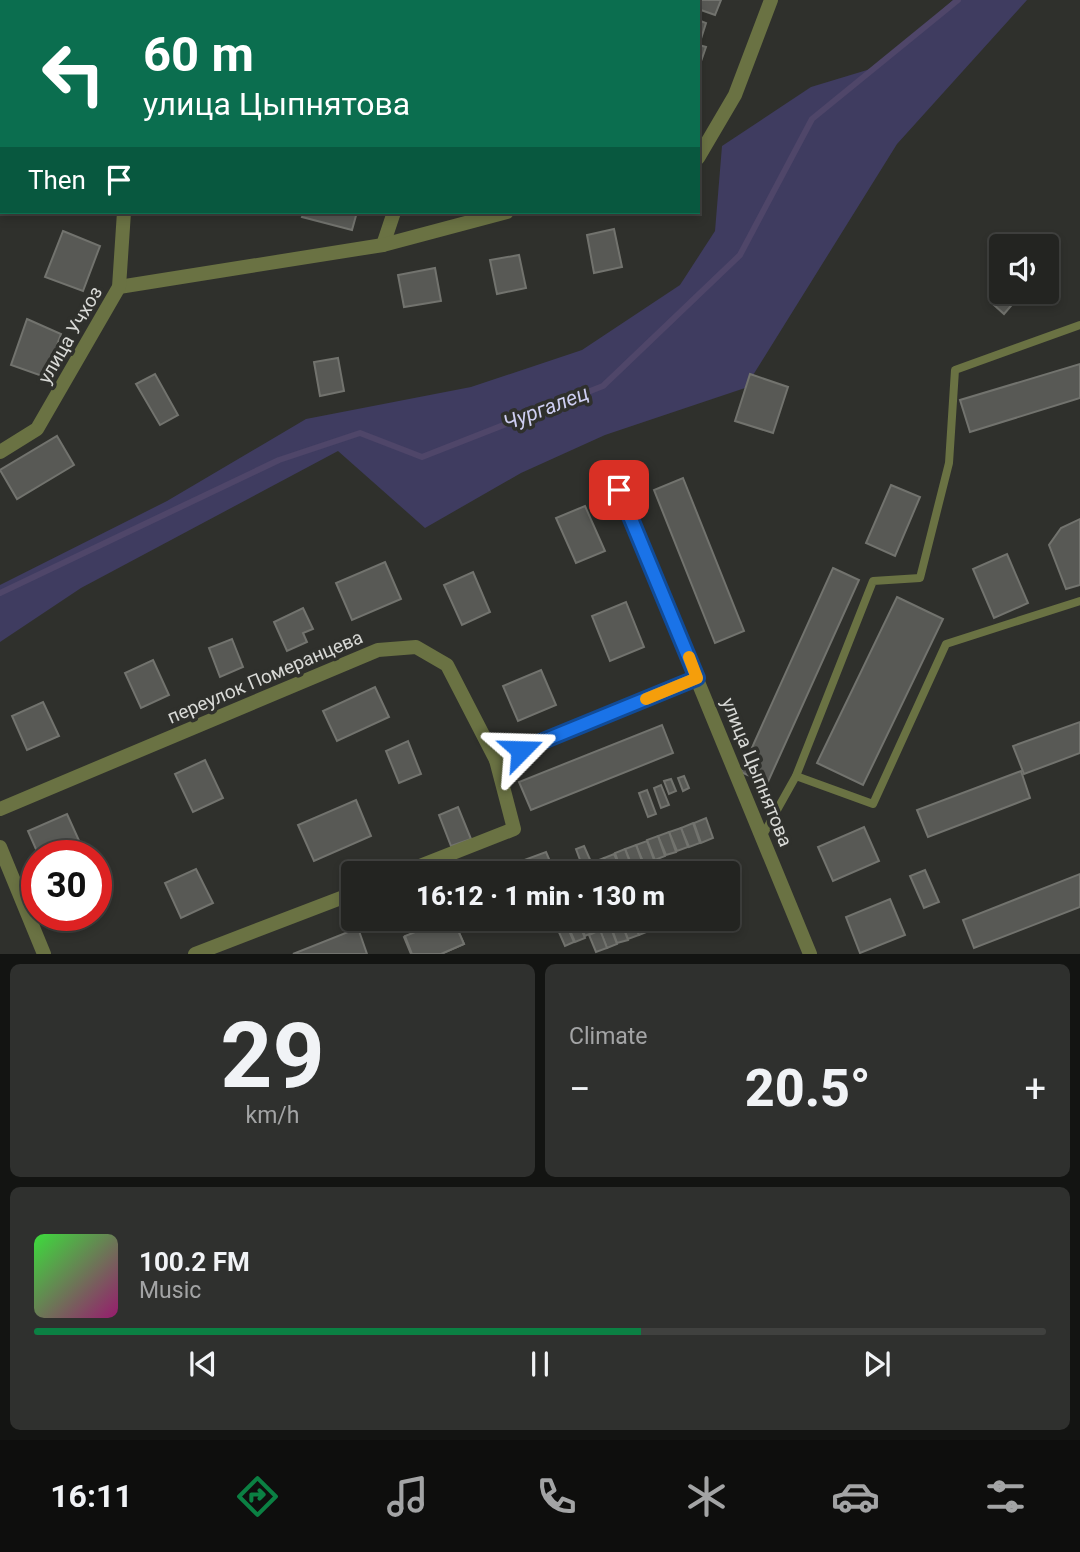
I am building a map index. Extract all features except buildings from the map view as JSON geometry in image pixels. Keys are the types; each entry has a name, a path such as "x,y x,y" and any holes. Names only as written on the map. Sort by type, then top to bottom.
{"street":[{"path":"701,156 735,95 771,0"},
{"name":"улица Учхоз","path":"0,452 37,429 120,287 124,214"},
{"path":"383,245 393,214"},
{"path":"120,287 383,245 499,214"},
{"name":"улица Цыпнятова","path":"619,490 810,954"},
{"name":"переулок Померанцева","path":"0,809 378,650 416,647 447,666 496,760 514,829 433,861"},
{"path":"496,760 697,678"},
{"path":"0,846 44,954"},
{"path":"195,954 341,897"}],"lane":[{"path":"763,835 796,776 873,581 920,578 949,463 955,370 1080,325"},
{"path":"796,776 873,804 946,644 1080,601"}],"shaded area":[{"path":"953,0 1027,0 897,144 745,388 605,435 521,473 425,528 338,451 81,588 0,642 0,585 167,501 306,419 471,387 582,350 680,285 715,231 722,146 811,87 877,67"}],"waterway":[{"name":"Чургалец","path":"0,593 279,460 360,433 422,457 603,386 740,255 812,119 958,0"}],"slow traffic":[{"path":"646,699 697,678 689,657"}],"route":[{"path":"521,750 697,678 619,490"}]}
